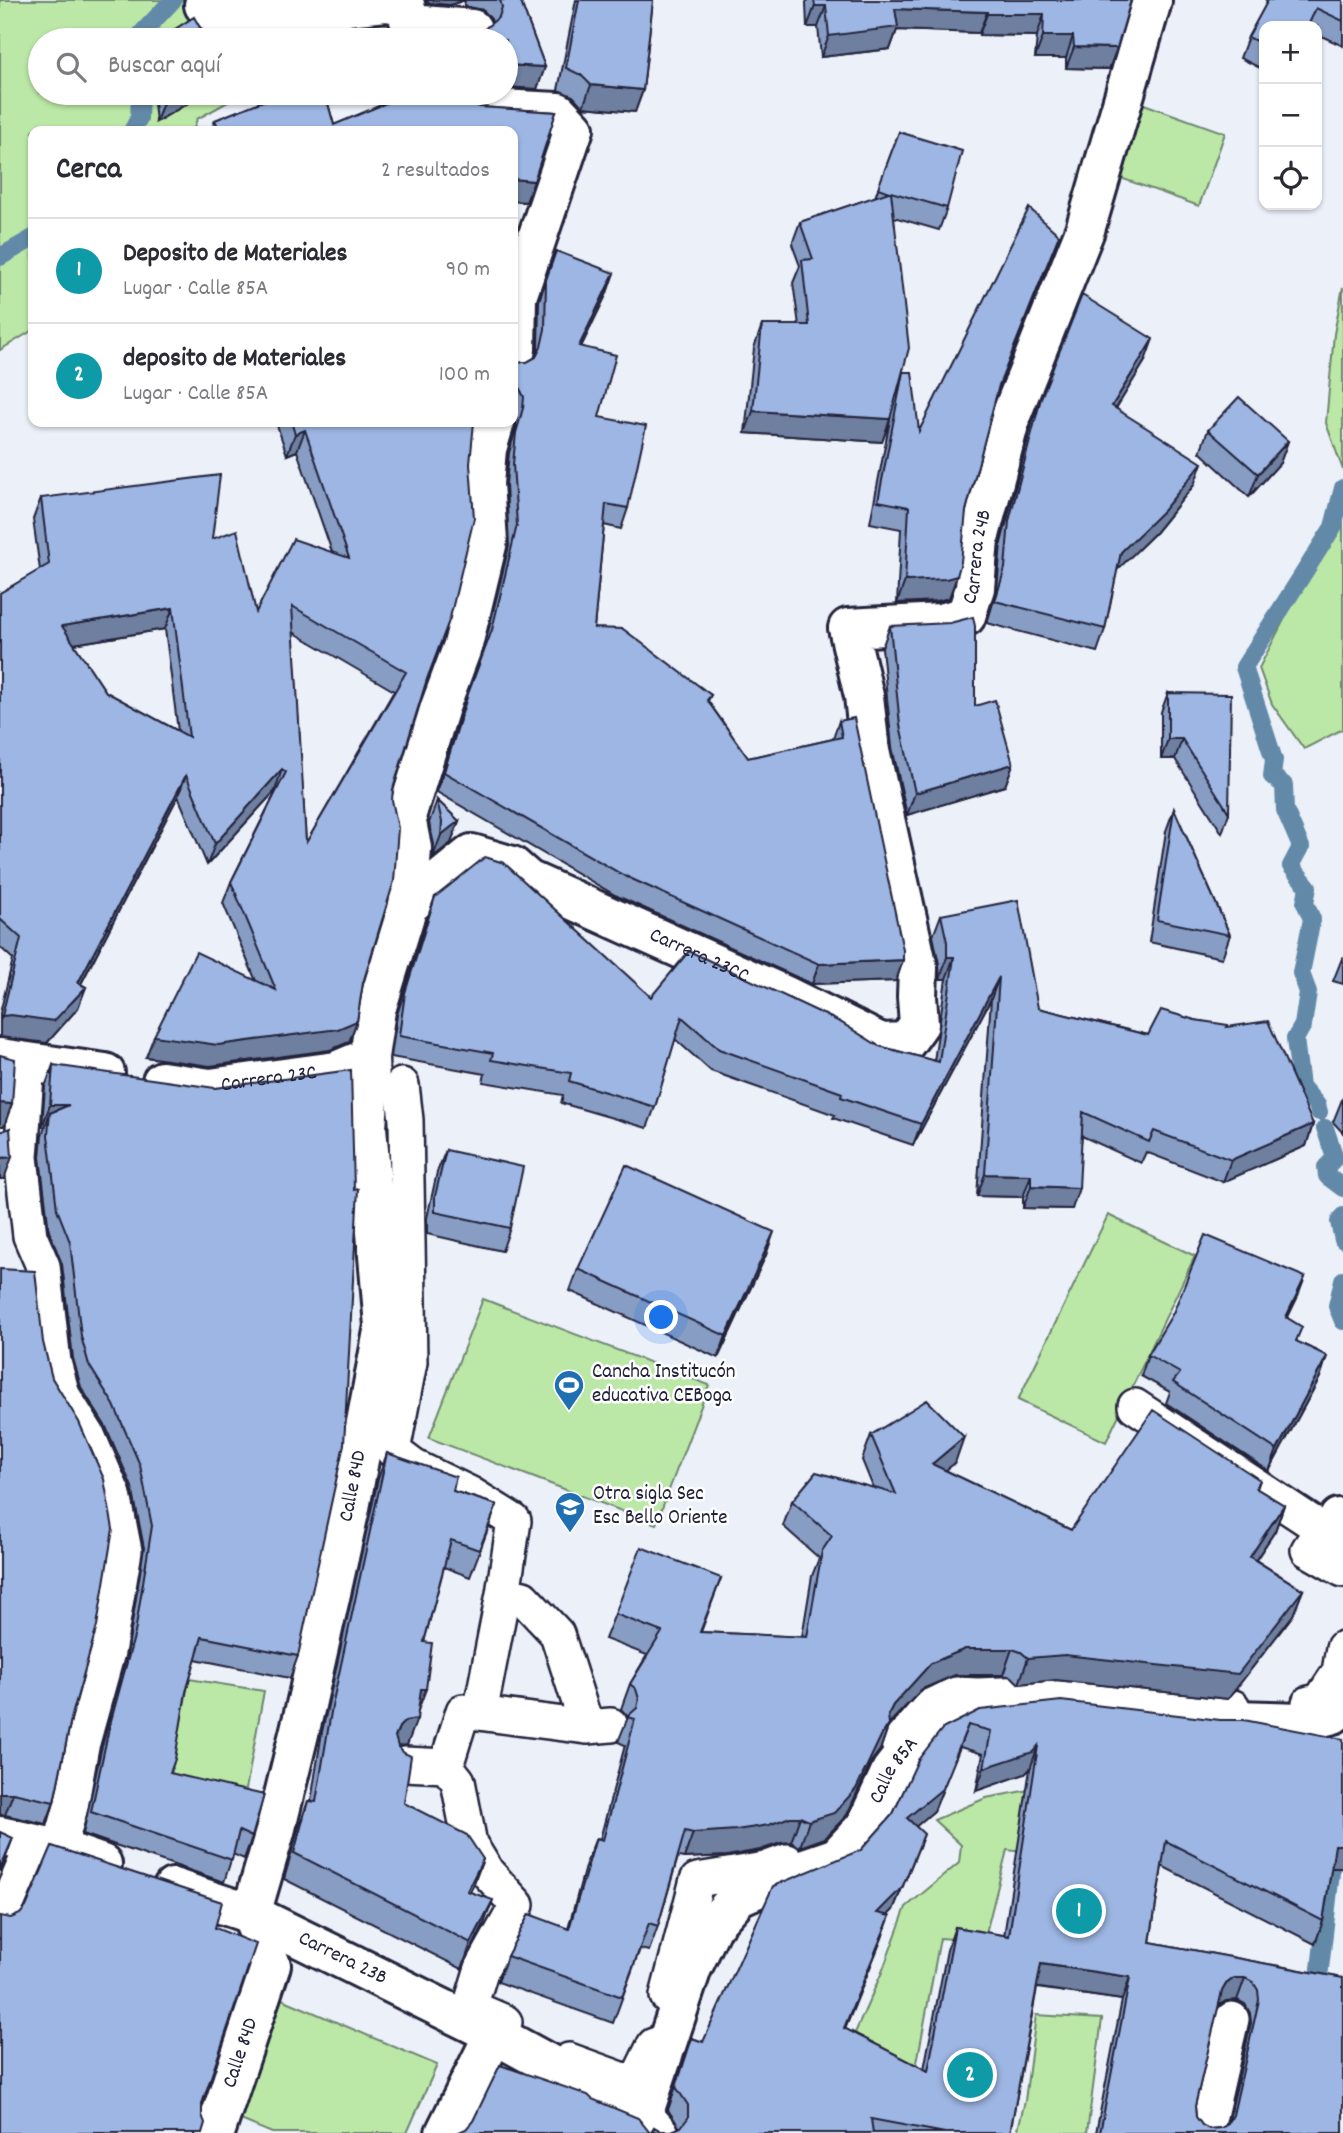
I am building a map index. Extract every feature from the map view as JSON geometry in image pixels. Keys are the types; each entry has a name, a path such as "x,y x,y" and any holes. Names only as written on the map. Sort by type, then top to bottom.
{"street":[{"name":"Carrera 24B","path":"919,1024 918,968 870,751 864,696 848,628 941,623 966,616 975,588 979,540 1012,413 1085,230 1152,1"},
{"path":"204,5 222,19 386,2 405,5 410,24 460,28"},
{"path":"473,105 480,108 558,112 574,129 518,294"},
{"name":"Calle 84D","path":"215,2133 271,1965 251,1914 275,1832 306,1704 349,1508 384,1326 367,1127 369,1057 376,1010 408,906 412,848 406,817 440,707 463,645 488,541 484,484 487,449 494,427"},
{"name":"Carrera 23CC","path":"408,906 472,854 512,866 528,880 784,995 881,1043 906,1042 919,1024"},
{"name":"Carrera 23C","path":"14,1059 210,1088 336,1071 369,1057"},
{"path":"0,1921 31,1843 71,1807 82,1746 108,1652 125,1550 114,1495 88,1436 63,1395 54,1362 43,1266 30,1236 14,1059"},
{"path":"402,1085 406,1131 410,1362 393,1451 413,1466 469,1493 514,1521 481,1713"},
{"path":"1135,1406 1337,1531 1307,1550 1343,1570"},
{"path":"446,1766 463,1711 599,1726 557,1634 523,1598 503,1594"},
{"path":"405,1763 446,1766 458,1781 470,1844 487,1872 517,1905 482,1968 470,2007 519,2027 570,2061 635,2084 654,2044 697,1880 765,1869 838,1840 894,1747 930,1706 956,1694 1049,1692 1229,1706 1267,1714 1320,1700 1339,1672 1343,1648"},
{"name":"Calle 85A","path":"651,2124 692,1968 712,1926 739,1896 837,1857 865,1827 891,1770 920,1734 966,1711 1053,1702 1214,1721 1303,1722 1333,1714 1343,1689"},
{"name":"Carrera 23B","path":"31,1843 251,1914 494,2034 651,2124"},
{"path":"1206,2133 1232,2019"},
{"path":"445,2133 494,2034"}],"green space":[{"path":"0,0 391,0 396,28 28,28 28,105 222,105 197,119 195,126 28,126 28,333 0,350"},
{"path":"1141,103 1225,133 1199,206 1115,176"},
{"path":"1343,287 1343,470 1326,423 1334,334"},
{"path":"1343,508 1343,729 1304,749 1272,704 1259,668 1289,610 1331,543"},
{"path":"1108,1215 1195,1256 1106,1442 1018,1400"},
{"name":"Cancha Institucón educativa CEBoga","path":"483,1299 709,1385 656,1524 429,1438"},
{"path":"189,1679 264,1691 242,1811 168,1793"},
{"path":"1029,1790 1058,1856 1007,1850 984,1941 940,1938 904,2133 851,2133 855,2033 882,1972 906,1907 959,1863 961,1845 934,1820 986,1798"},
{"path":"282,1999 437,2065 407,2133 272,2133 231,2116"},
{"path":"1036,2015 1102,2019 1087,2133 1017,2133 1025,2101"}],"building":[{"path":"500,0 520,0 545,67 518,66 518,28 486,28 499,17 502,7"},
{"path":"579,0 653,0 643,90 591,85 581,75 566,68"},
{"path":"814,0 1131,0 1117,48 1074,47 1073,36 1043,36 1044,14 895,9 898,27 829,36 826,6 815,6"},
{"path":"1268,0 1343,0 1343,21 1316,8 1310,21 1259,21 1259,42 1248,37"},
{"path":"194,17 200,28 177,28"},
{"path":"253,105 328,105 334,125 382,105 475,105 556,112 534,181 518,179 518,126 218,126 215,120"},
{"path":"899,132 962,151 947,208 891,192 909,348 890,419 753,411 762,325 809,325 802,260 813,259 800,222 889,192 878,188"},
{"path":"1029,208 1059,235 999,385 966,511 957,576 905,581 909,507 878,501 903,372 912,372 919,431"},
{"path":"556,251 614,273 579,346 616,355 599,417 646,426 628,508 606,504 594,628 623,629 711,695 707,700 748,758 842,737 839,721 854,718 903,960 819,964 623,875 444,772 468,694 492,630 517,525 513,464 524,397 518,386 518,362 527,362 536,357 541,347 545,329 546,280"},
{"path":"1082,295 1153,339 1112,406 1202,463 1163,511 1121,552 1105,629 995,601 1005,568 1009,521 1041,398"},
{"path":"1239,397 1288,441 1258,474 1208,430"},
{"path":"293,427 474,427 470,464 474,518 450,618 427,679 393,789 392,800 398,828 394,881 363,983 357,1021 338,1029 218,1045 154,1036 196,952 276,990 231,882 286,772 282,769 215,844 186,775 78,983 86,987 54,1021 2,1016 21,938 0,919 0,593 49,564 41,498 220,475 212,539 237,530 256,612 293,539 349,558 305,430 295,434","holes":["292,606 406,672 306,843","173,608 189,737 106,692 62,626"]},
{"path":"973,617 975,706 995,700 1013,764 915,793 900,725 890,626 950,623"},
{"path":"1168,693 1231,694 1229,813 1182,739 1168,739"},
{"path":"437,800 459,821 441,835 442,822"},
{"path":"1174,809 1230,935 1157,920"},
{"path":"485,857 504,863 651,997 689,951 840,1022 879,1046 939,1062 954,957 947,957 947,942 941,915 1018,900 1038,1008 1148,1035 1161,1010 1195,1020 1228,1025 1227,1027 1268,1021 1313,1124 1231,1160 1154,1131 1149,1142 1083,1112 1079,1188 1031,1186 1031,1175 985,1174 999,977 921,1124 841,1097 842,1093 719,1049 682,1017 655,1107 569,1081 571,1073 491,1060 493,1053 399,1036 405,993 435,897"},
{"path":"0,1055 15,1059 12,1104 0,1103"},
{"path":"53,1065 215,1088 351,1070 354,1190 358,1189 344,1444 298,1656 202,1637 186,1692 175,1759 170,1773 264,1795 252,1837 239,1831 232,1860 91,1812 109,1728 135,1633 152,1526 140,1465 114,1405 89,1365 81,1336 70,1242 57,1209 48,1135 50,1113 69,1105 50,1105"},
{"path":"10,1128 12,1157 0,1158 0,1132"},
{"path":"446,1150 523,1167 510,1228 435,1212 435,1196"},
{"path":"626,1165 774,1232 726,1336 578,1269"},
{"path":"1205,1235 1305,1277 1286,1317 1302,1327 1296,1341 1327,1356 1277,1450 1173,1382 1180,1373 1148,1355 1173,1313"},
{"path":"0,1269 35,1271 43,1342 52,1378 79,1422 104,1479 113,1529 97,1626 71,1719 54,1802 13,1793 0,1794"},
{"path":"927,1400 964,1437 932,1464 1071,1530 1153,1410 1260,1480 1256,1488 1284,1505 1250,1557 1303,1590 1238,1674 1065,1655 1028,1658 1012,1649 965,1649 931,1663 893,1705 888,1715 889,1724 856,1789 834,1813 809,1821 790,1817 769,1825 736,1830 693,1833 685,1831 658,1926 649,1923 622,1997 507,1956 529,1914 569,1929 596,1838 603,1840 635,1719 627,1717 637,1708 639,1699 636,1689 630,1684 662,1632 615,1614 641,1547 721,1578 700,1632 807,1637 822,1551 832,1536 792,1501 816,1472 896,1494 871,1435"},
{"path":"387,1453 456,1477 453,1491 497,1505 479,1550 451,1540 424,1642 432,1643 426,1689 421,1689 417,1719 405,1721 395,1736 398,1747 411,1756 404,1803 467,1835 483,1859 467,1891 493,1900 471,1943 294,1853 308,1801 316,1802 332,1706"},
{"path":"1061,1701 1220,1720 1244,1720 1343,1739 1343,1845 1335,1845 1323,1921 1166,1841 1150,1942 1343,1978 1343,2133 1100,2133 1130,1977 1041,1964 1010,2133 945,2133 871,2119 873,2133 659,2133 652,2130 654,2127 661,2131 672,2131 681,2127 688,2118 688,2105 676,2087 692,2038 703,2042 773,1886 861,1850 893,1814 918,1760 942,1729 980,1710","holes":["968,1725 991,1731 984,1768 1033,1752 1038,1746 1009,1936 955,1927 928,2071 844,2028 890,1916 877,1913 902,1888 924,1834 907,1818 942,1789","1234,1978 1245,1978 1253,1982 1258,1990 1259,2000 1233,2115 1228,2124 1209,2129 1196,2117 1195,2106 1222,1991"]},
{"path":"0,1832 13,1838 0,1869"},
{"path":"52,1846 222,1902 215,1928 256,1944 202,2104 205,2123 202,2133 0,2133 0,1916 11,1918 26,1907"},
{"path":"500,2065 588,2095 638,2118 650,2133 457,2133 466,2129 473,2121"}],"waterway":[{"path":"147,28 173,0"},
{"path":"135,126 139,118 140,105"},
{"path":"0,257 28,241"},
{"path":"1319,1112 1317,1105 1301,1086 1295,1039 1303,1025 1308,992 1301,973 1312,919 1305,903 1308,887 1291,866 1301,847 1285,810 1284,785 1272,776 1274,760 1244,667 1333,527 1343,488"},
{"path":"1325,1128 1335,1158 1326,1167 1327,1176 1343,1188"},
{"path":"1343,1216 1339,1222 1343,1240"},
{"path":"1343,1280 1337,1306 1343,1321"},
{"path":"1317,1995 1334,1846"}],"place":[{"name":"Cancha Institucón educativa CEBoga","path":"569,1412"},
{"name":"Otra sigla Sec Esc Bello Oriente","path":"570,1534"},
{"name":"Deposito de Materiales","path":"1079,1911"},
{"name":"deposito de Materiales","path":"970,2075"}]}
